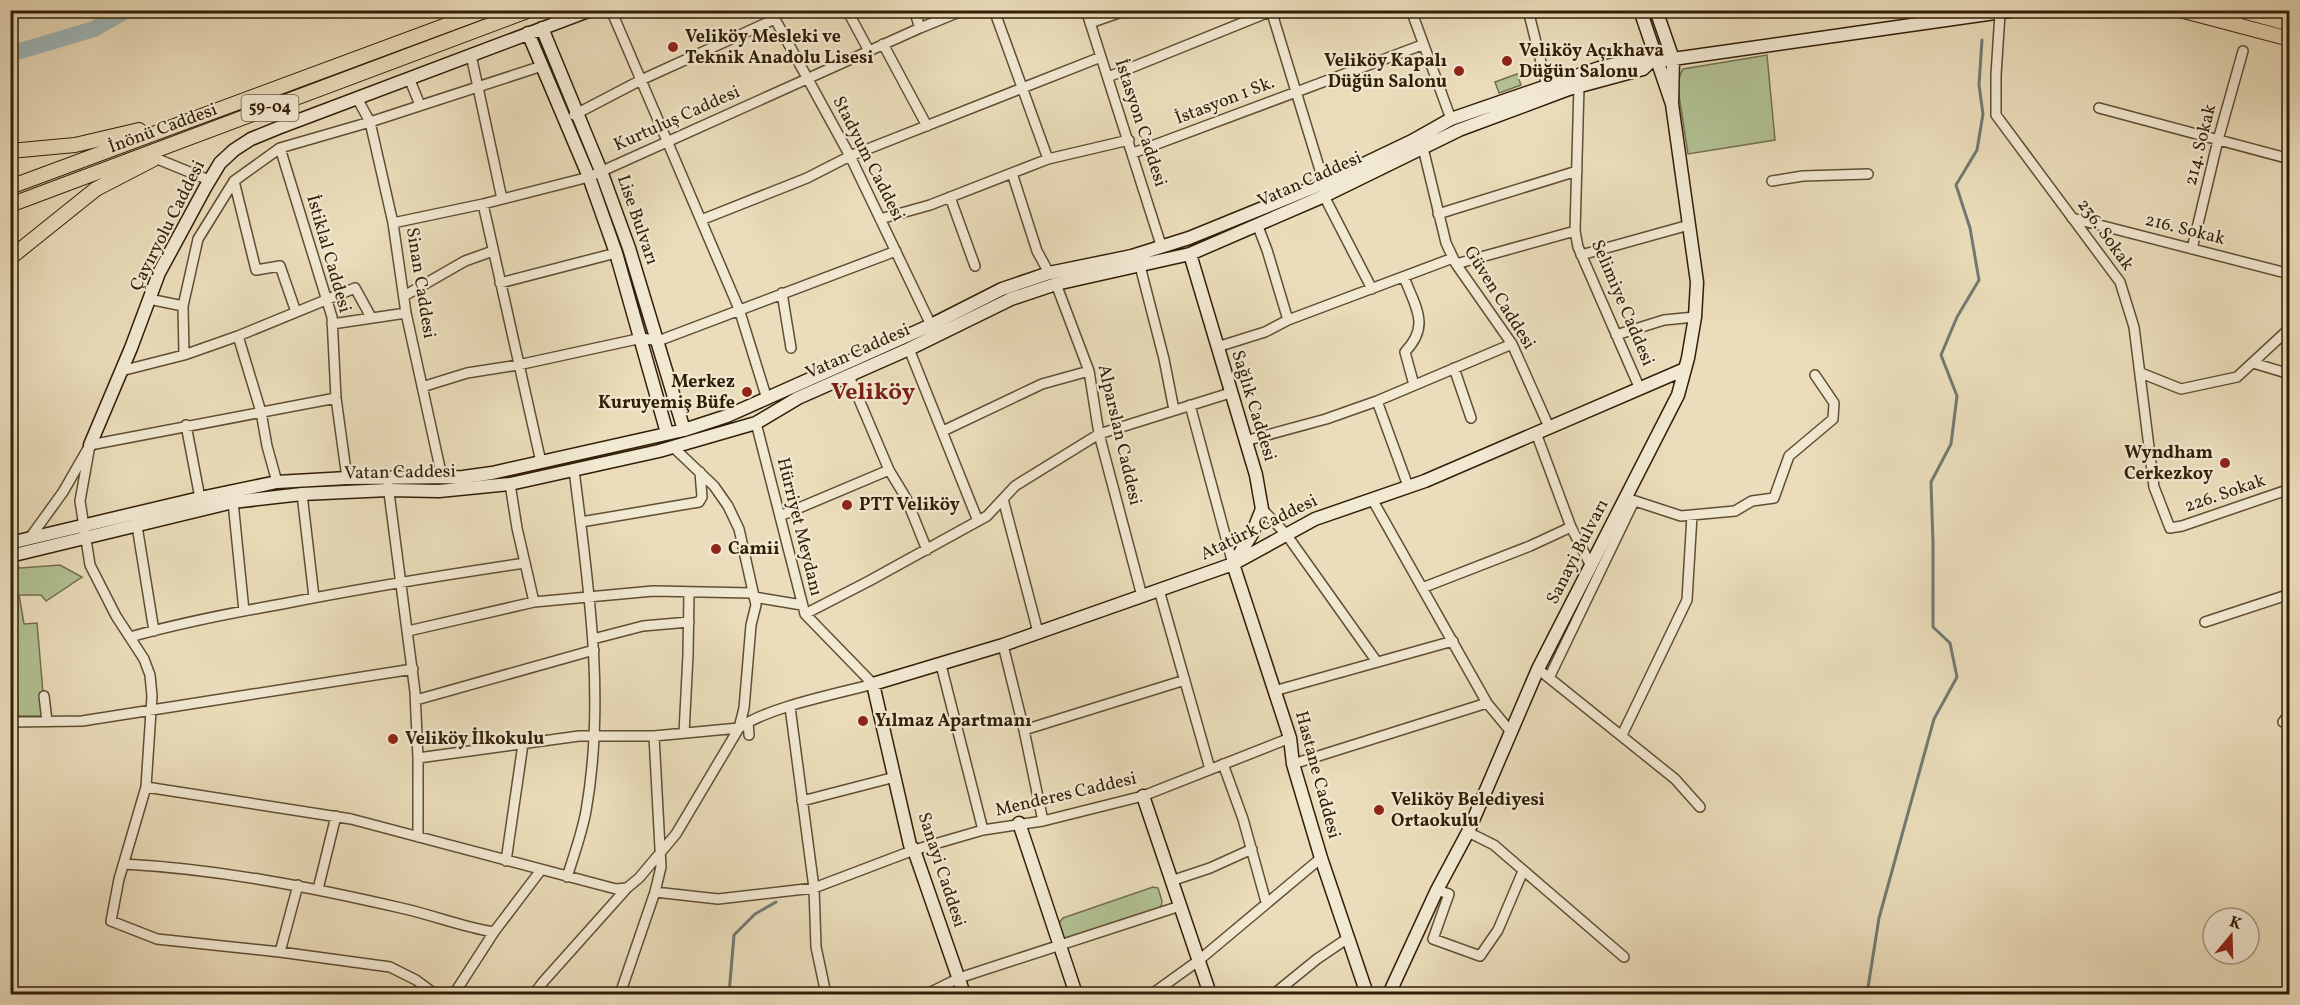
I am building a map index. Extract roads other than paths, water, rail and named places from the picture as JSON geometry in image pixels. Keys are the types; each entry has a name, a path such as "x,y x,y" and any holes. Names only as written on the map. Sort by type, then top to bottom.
{"main road":[{"name":"59-04","path":"10,187 487,10"},
{"name":"İnönü Caddesi","path":"10,205 530,10"},
{"path":"2180,10 2289,39"},
{"path":"2239,10 2289,24"},
{"path":"10,151 75,145 200,116"},
{"path":"10,258 96,189 196,136"}],"street":[{"name":"Çayıryolu Caddesi","path":"90,445 159,273 209,180 220,163 234,150 251,139 591,10"},
{"path":"611,10 739,309 767,399"},
{"path":"847,10 869,51"},
{"path":"914,10 920,28"},
{"name":"Kurtuluş Caddesi","path":"393,223 483,204 589,177 883,44 964,10"},
{"path":"994,10 1048,159"},
{"name":"İstasyon Caddesi","path":"1086,10 1161,245"},
{"path":"1090,23 1127,10"},
{"path":"1411,10 1451,119"},
{"path":"1528,10 1547,86"},
{"path":"1640,10 1654,61 1672,104"},
{"path":"1656,10 1673,59 1672,104"},
{"name":"Vatan Caddesi","path":"10,556 200,498 277,482 347,478 439,491 510,484 673,447 756,423 798,398 909,349 1011,299 1056,284 1184,255 1257,224 1324,190 1451,119 1599,68 1640,58 1654,61 1673,59 1962,15 2016,10"},
{"path":"1108,77 1272,11 1324,190 1372,289"},
{"name":"236. Sokak","path":"2000,13 1996,115 2120,282 2134,327 2154,487 2170,528"},
{"path":"566,122 577,112 772,15"},
{"name":"Stadyum Caddesi","path":"772,15 850,156 931,325"},
{"name":"Lise Bulvarı","path":"542,28 601,171 627,242 684,430"},
{"name":"Lise Bulvarı","path":"528,33 589,177 616,253 667,433"},
{"path":"883,44 927,126"},
{"name":"İstasyon 1 Sk.","path":"1133,153 1422,45"},
{"name":"214. Sokak","path":"2193,249 2218,140 2242,51"},
{"path":"471,55 502,199"},
{"path":"701,220 807,178 850,156 1101,57"},
{"name":"Vatan Caddesi","path":"10,543 137,526 233,502 492,473 684,430 767,399 931,325 1002,289 1048,273 1132,256 1189,238 1324,190 1459,130 1579,87 1643,69 1654,61"},
{"path":"184,355 183,306 198,239 234,181 280,148 370,122 542,66"},
{"path":"409,78 420,105"},
{"name":"Selimiye Caddesi","path":"1579,87 1575,231 1581,255 1640,389"},
{"name":"Sinan Caddesi","path":"357,98 370,122 393,223 406,313 441,477"},
{"name":"Sanayi Bulvarı","path":"1389,994 1437,890 1468,832 1538,669 1591,566 1630,500 1678,395 1695,317 1697,282 1672,104"},
{"path":"2099,108 2289,159"},
{"path":"880,219 950,197 1048,159 1129,140"},
{"name":"İstiklal Caddesi","path":"280,148 332,324 336,398 347,478"},
{"name":"Güven Caddesi","path":"1422,148 1446,243 1455,261 1512,344 1549,428"},
{"path":"156,158 209,180"},
{"path":"1438,213 1577,171"},
{"path":"1012,173 1037,251 1048,273"},
{"path":"1772,181 1803,176 1868,174"},
{"path":"234,181 256,270 280,266 296,312"},
{"path":"950,197 975,266"},
{"path":"483,204 541,462"},
{"name":"216. Sokak","path":"2072,218 2289,274"},
{"path":"1257,224 1288,320"},
{"path":"1581,255 1689,225"},
{"path":"1217,347 1265,332 1288,320 1404,277 1455,261 1575,231"},
{"path":"500,283 616,253 627,242"},
{"name":"Sağlık Caddesi","path":"1174,242 1184,255 1217,347 1256,476 1262,509"},
{"path":"422,387 467,373 518,365 642,339 658,341 896,251"},
{"path":"404,296 465,261 493,252"},
{"path":"1140,266 1164,359 1174,410"},
{"path":"1404,277 1421,322 1415,341 1405,352 1414,385"},
{"name":"Alparslan Caddesi","path":"1056,284 1089,371 1099,434 1142,596"},
{"path":"121,371 184,355 238,336 355,288 371,317"},
{"path":"782,293 791,348"},
{"path":"150,298 183,306"},
{"path":"332,324 406,313"},
{"path":"1616,335 1664,320 1695,317"},
{"path":"2141,373 2181,389 2237,377 2289,328"},
{"path":"238,336 261,412 277,482"},
{"path":"1245,441 1326,419 1377,401 1512,344"},
{"path":"909,349 978,521"},
{"path":"2253,363 2289,374"},
{"path":"1454,368 1471,418"},
{"name":"Atatürk Caddesi","path":"873,684 1003,645 1233,564 1315,519 1408,486 1685,369"},
{"path":"943,430 1042,384 1089,371"},
{"path":"1549,678 1630,500 1681,516 1734,511 1752,501 1774,498 1789,456 1833,419 1834,403 1815,375"},
{"path":"849,376 889,470 906,498 927,549"},
{"path":"408,631 534,602 653,591 753,595 804,609 927,549 987,516 1015,486 1099,434 1230,393"},
{"path":"28,539 63,492 90,445 336,398"},
{"path":"1377,401 1408,486"},
{"path":"1190,405 1233,564"},
{"name":"Hürriyet Meydanı","path":"756,423 804,609 873,684"},
{"path":"186,425 200,498"},
{"path":"1536,433 1571,527 1591,566"},
{"path":"90,445 80,501 83,533 90,565 150,675 151,711 146,786 111,921 157,939 390,967 416,980 435,994"},
{"path":"534,994 676,834 743,725 751,625 756,605 738,529 728,506 714,486 673,447"},
{"path":"567,877 586,812 595,736 594,650 590,597 574,470"},
{"path":"780,516 889,470"},
{"path":"581,522 699,502 702,498 700,472"},
{"path":"388,484 416,700 418,837"},
{"path":"510,484 534,602"},
{"name":"226. Sokak","path":"2170,528 2182,526 2289,489"},
{"path":"302,494 314,597"},
{"path":"1003,499 1038,632"},
{"path":"1372,499 1487,703 1511,732"},
{"path":"233,502 244,611"},
{"path":"1233,564 1252,534 1262,509 1286,534 1377,662"},
{"path":"1622,735 1688,600 1692,514"},
{"path":"137,526 154,631"},
{"path":"1422,588 1530,546 1571,527"},
{"path":"130,637 314,597 399,581 525,562"},
{"name":"Hastane Caddesi","path":"1233,564 1290,738 1293,764 1321,858 1367,994"},
{"path":"1160,590 1210,769"},
{"path":"684,733 689,593"},
{"path":"2205,621 2289,594"},
{"path":"593,639 643,626 689,622"},
{"path":"1275,690 1453,641"},
{"path":"1003,645 1043,821"},
{"path":"416,700 594,650"},
{"path":"941,665 982,830"},
{"path":"10,722 82,721 413,669"},
{"path":"1538,669 1675,779 1700,807"},
{"path":"1024,730 1185,680"},
{"path":"418,758 579,736 654,736 743,725 790,707 873,684"},
{"name":"Sanayi Caddesi","path":"873,684 910,844 964,994"},
{"path":"44,696 47,721"},
{"path":"1293,764 1487,703"},
{"path":"790,707 814,888 816,947 826,994"},
{"path":"2283,722 2289,713"},
{"path":"743,725 750,735"},
{"path":"620,994 655,892 661,867 654,736"},
{"name":"Menderes Caddesi","path":"655,892 718,899 814,888 914,850 982,830 1043,821 1143,796 1290,738"},
{"path":"506,861 524,744"},
{"path":"1224,764 1252,849 1266,902"},
{"path":"802,801 895,777"},
{"path":"146,786 336,816 567,877 616,889 627,888"},
{"path":"1143,796 1209,994"},
{"path":"318,889 336,816"},
{"path":"1019,823 1076,994"},
{"path":"1468,832 1494,845 1624,957"},
{"path":"1171,881 1210,868 1252,849"},
{"path":"1152,994 1198,961 1321,858"},
{"path":"124,864 164,866 298,885 415,911 470,928 494,932"},
{"path":"454,994 494,932 541,870"},
{"path":"1437,890 1449,894 1432,939 1479,956 1498,930 1523,871"},
{"path":"280,952 298,885"},
{"path":"927,994 959,978 1180,906"},
{"path":"1420,928 1434,934"},
{"path":"1274,994 1317,959 1348,938"}],"waterway":[{"path":"10,54 94,29 127,10"},
{"path":"1867,994 1879,918 1934,719 1957,677 1950,643 1933,627 1931,482 1951,444 1957,396 1941,355 1957,317 1979,280 1970,228 1956,185 1977,150 1983,114 1979,85 1982,40"},
{"path":"729,994 734,935 755,914 776,902"}],"railway":[{"path":"10,15 29,10"}],"place":[{"name":"Veliköy Mesleki ve Teknik Anadolu Lisesi","path":"673,47"},
{"name":"Veliköy Açıkhava Düğün Salonu","path":"1507,61"},
{"name":"Veliköy Kapalı Düğün Salonu","path":"1459,71"},
{"name":"Merkez Kuruyemiş Büfe","path":"747,392"},
{"name":"Wyndham Cerkezkoy","path":"2225,463"},
{"name":"PTT Veliköy","path":"847,505"},
{"name":"Camii","path":"716,549"},
{"name":"Yılmaz Apartmanı","path":"863,721"},
{"name":"Veliköy İlkokulu","path":"393,739"},
{"name":"Veliköy Belediyesi Ortaokulu","path":"1379,810"}],"district":[{"name":"Veliköy","path":"873,393"}]}
